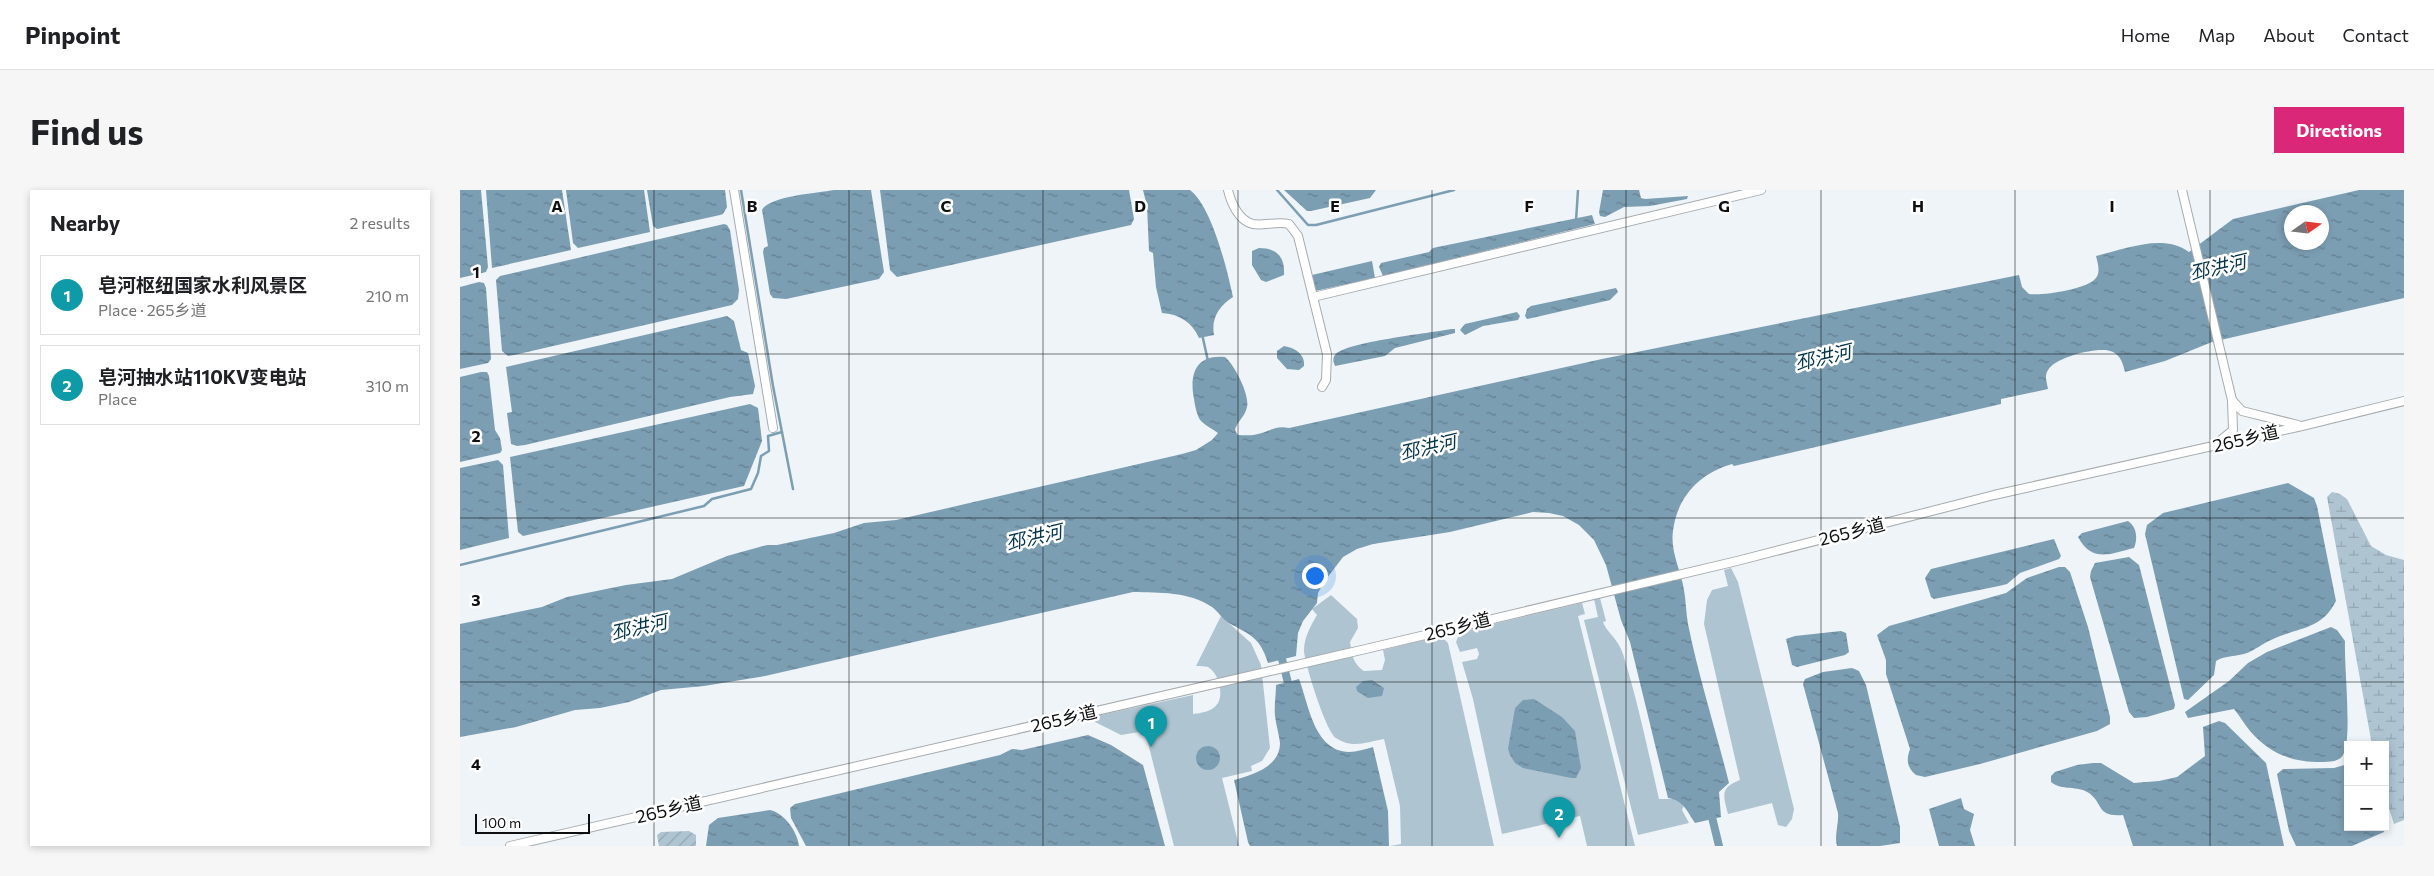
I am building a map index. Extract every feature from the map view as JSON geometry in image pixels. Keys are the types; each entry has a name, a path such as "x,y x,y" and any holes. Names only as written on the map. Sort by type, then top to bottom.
{"street":[{"path":"734,190 772,428"},
{"path":"1228,190 1240,216 1253,224 1277,222 1289,224 1298,236 1327,354 1326,380 1322,387"},
{"path":"1313,296 1761,190"},
{"path":"2182,190 2232,400 2233,430 2214,446"},
{"path":"2232,400 2242,411 2302,426"},
{"name":"265乡道","path":"510,846 1370,648 1719,565 1994,495 2302,426 2404,401"}],"green space":[{"path":"2332,492 2340,494 2347,499 2371,546 2386,555 2404,560 2404,820 2394,824 2389,808 2389,741 2371,741 2327,497"},
{"path":"1731,568 1738,582 1794,809 1792,819 1786,827 1778,825 1772,803 1728,814 1724,797 1726,789 1740,780 1704,624 1707,600 1712,590 1728,586 1724,570"},
{"path":"1331,595 1357,619 1358,628 1350,642 1355,662 1364,671 1382,670 1385,660 1383,650 1436,637 1448,643 1494,846 1390,846 1401,844 1400,806 1384,739 1354,744 1336,738 1327,724 1305,658 1304,646 1306,637 1317,615 1312,609"},
{"path":"1600,598 1606,621 1603,622 1621,649 1628,672 1659,799 1676,799 1684,805 1682,810 1689,823 1638,835 1584,620 1598,617 1594,599"},
{"path":"1582,603 1585,614 1578,616 1635,846 1587,846 1580,816 1502,834 1473,699 1462,662 1477,659 1479,654 1477,648 1460,652 1456,642 1460,632"},
{"path":"1221,616 1251,643 1261,665 1270,748 1262,761 1251,766 1252,771 1222,778 1239,846 1174,846 1145,731 1121,735 1087,718 1193,695 1193,714 1208,711 1217,705 1220,695 1218,680 1208,667 1196,666"},
{"path":"689,831 696,835 696,846 659,846 657,835 661,832"}],"water":[{"path":"460,190 481,190 488,267 486,272 460,278"},
{"path":"486,190 562,190 571,250 492,268"},
{"path":"566,190 644,190 650,232 578,248 573,243"},
{"path":"647,190 725,190 727,207 723,214 720,215 657,229 653,226"},
{"path":"834,190 871,190 884,272 879,279 786,299 773,298 770,294 763,252 764,248 768,246 762,210 766,205 784,198"},
{"path":"880,190 1129,190 1134,219 1131,225 897,277 890,270"},
{"path":"1143,190 1190,190 1198,198 1212,224 1218,239 1233,297 1217,313 1213,329 1214,335 1199,338 1189,323 1174,315 1162,313 1156,287 1153,253 1149,251 1147,206"},
{"path":"1284,190 1376,190 1370,198 1307,211"},
{"path":"1603,190 1639,190 1641,198 1645,199 1688,196 1687,199 1650,206 1624,207 1605,217 1600,216 1599,212"},
{"name":"邳洪河","path":"2359,190 2404,190 2404,298 2212,342 2165,361 2125,372 2120,358 2113,352 2107,350 2089,351 2068,357 2052,365 2046,377 2048,389 2001,399 2001,404 1734,466 1732,464 1710,473 1692,488 1679,507 1672,538 1674,553 1683,583 1692,644 1729,783 1719,792 1721,817 1695,823 1681,804 1668,798 1630,642 1621,620 1606,565 1594,540 1579,525 1563,516 1549,513 1533,512 1450,532 1373,544 1357,549 1343,557 1324,582 1318,593 1317,603 1303,621 1298,633 1296,656 1268,663 1258,642 1203,602 1184,595 1133,592 765,676 704,686 661,690 629,702 600,708 575,710 516,727 460,737 460,624 542,607 567,597 626,585 672,579 727,556 767,545 777,545 834,533 864,523 896,520 1196,450 1212,440 1218,433 1201,421 1197,414 1194,399 1194,374 1201,362 1207,359 1225,357 1237,373 1244,388 1247,407 1235,430 1238,435 1253,435 1277,428 1289,428 1602,359 2019,275 2022,287 2029,294 2064,291 2083,286 2097,277 2098,265 2096,256 2144,244 2168,244 2179,246 2189,252 2233,219 2284,207 2284,250 2329,250 2329,205 2294,205"},
{"path":"1592,215 1595,224 1383,276 1379,267 1381,263 1429,252 1433,248"},
{"path":"724,224 730,230 739,290 738,299 732,305 514,355 508,356 502,351 496,280 500,276"},
{"path":"1259,248 1271,250 1279,255 1283,263 1284,275 1266,282 1261,280 1252,265 1252,251"},
{"path":"1372,261 1375,278 1315,291 1312,275"},
{"path":"479,282 484,283 486,288 491,359 488,363 460,369 460,287"},
{"path":"1616,288 1618,292 1610,300 1527,319 1525,316 1527,309 1531,306"},
{"path":"1517,312 1520,316 1518,320 1483,326 1465,335 1460,330 1465,324"},
{"path":"727,316 734,321 741,350 748,353 755,386 753,394 730,397 525,445 517,446 511,444 507,413 512,412 506,367"},
{"path":"1455,329 1455,333 1395,348 1385,356 1335,366 1335,355 1342,350 1354,346"},
{"path":"1284,346 1292,348 1303,358 1304,366 1299,370 1287,369 1277,358 1277,351"},
{"path":"487,372 489,376 495,430 500,438 502,450 500,453 460,462 460,377"},
{"path":"750,404 758,408 762,441 744,486 523,536 518,532 510,457"},
{"path":"498,460 503,465 509,538 460,550 460,468"},
{"path":"2288,483 2314,498 2336,601 2323,618 2308,627 2271,640 2247,653 2216,661 2214,675 2188,700 2184,699 2145,534 2147,525 2163,513"},
{"path":"2128,521 2136,533 2134,548 2109,554 2096,553 2089,551 2078,537 2082,533"},
{"path":"2054,539 2061,556 2059,559 2020,573 2007,584 1934,599 1931,597 1925,578 1931,569"},
{"path":"2129,557 2139,565 2175,705 2174,709 2147,717 2134,718 2129,712 2090,577 2095,563"},
{"path":"2059,567 2065,567 2070,572 2088,627 2110,717 2110,724 2097,731 1980,764 1925,777 1916,775 1908,764 1910,749 1886,674 1886,660 1877,635 1889,626 2006,593 2027,578"},
{"path":"2331,627 2337,630 2345,641 2348,716 2344,753 2338,760 2310,762 2282,755 2265,746 2234,709 2188,718 2185,712 2229,681 2248,663 2267,652"},
{"path":"1841,631 1846,633 1849,652 1845,655 1797,667 1792,665 1786,639 1795,636"},
{"path":"1852,668 1859,671 1866,685 1900,827 1900,843 1880,846 1837,846 1838,813 1803,684 1805,679 1823,672"},
{"path":"1299,679 1315,725 1320,735 1328,744 1337,750 1349,752 1373,747 1388,811 1389,846 1250,846 1234,780 1264,769 1275,758 1279,751 1280,743 1275,716 1276,685"},
{"path":"1372,680 1384,688 1382,696 1368,698 1357,691 1356,687 1363,681"},
{"path":"1534,699 1562,717 1575,731 1581,768 1576,778 1523,768 1515,763 1510,755 1508,749 1515,708 1523,700"},
{"path":"2219,721 2225,723 2266,763 2284,846 2133,846 2123,815 2104,812 2089,793 2080,789 2055,785 2051,782 2051,776 2055,772 2077,765 2093,763 2101,763 2134,783 2177,777 2205,756 2203,727"},
{"path":"1088,735 1111,745 1143,765 1165,846 806,846 791,818 790,808 795,804 1000,755 1012,749 1022,750"},
{"path":"1208,746 1216,750 1220,758 1216,766 1208,770 1200,766 1196,758 1200,750"},
{"path":"2344,765 2344,831 2384,832 2352,846 2296,846 2289,831 2277,774 2283,769 2334,768"},
{"path":"1961,798 1964,809 1974,814 1970,830 1975,846 1939,846 1929,809"},
{"path":"770,810 785,819 796,834 799,846 706,846 709,825 718,818"}],"waterway":[{"path":"741,190 773,386 793,489"},
{"path":"1277,190 1308,225 1316,225 1454,190"},
{"path":"1576,221 1578,190"},
{"path":"1202,334 1208,361"},
{"path":"460,565 704,506 712,499 751,489 758,473 761,456 769,451 768,436 782,432"},
{"path":"1280,651 1290,691"},
{"path":"1710,809 1719,846"}],"place":[{"name":"皂河枢纽国家水利风景区","path":"1151,747"},
{"name":"皂河抽水站110KV变电站","path":"1559,838"}]}
